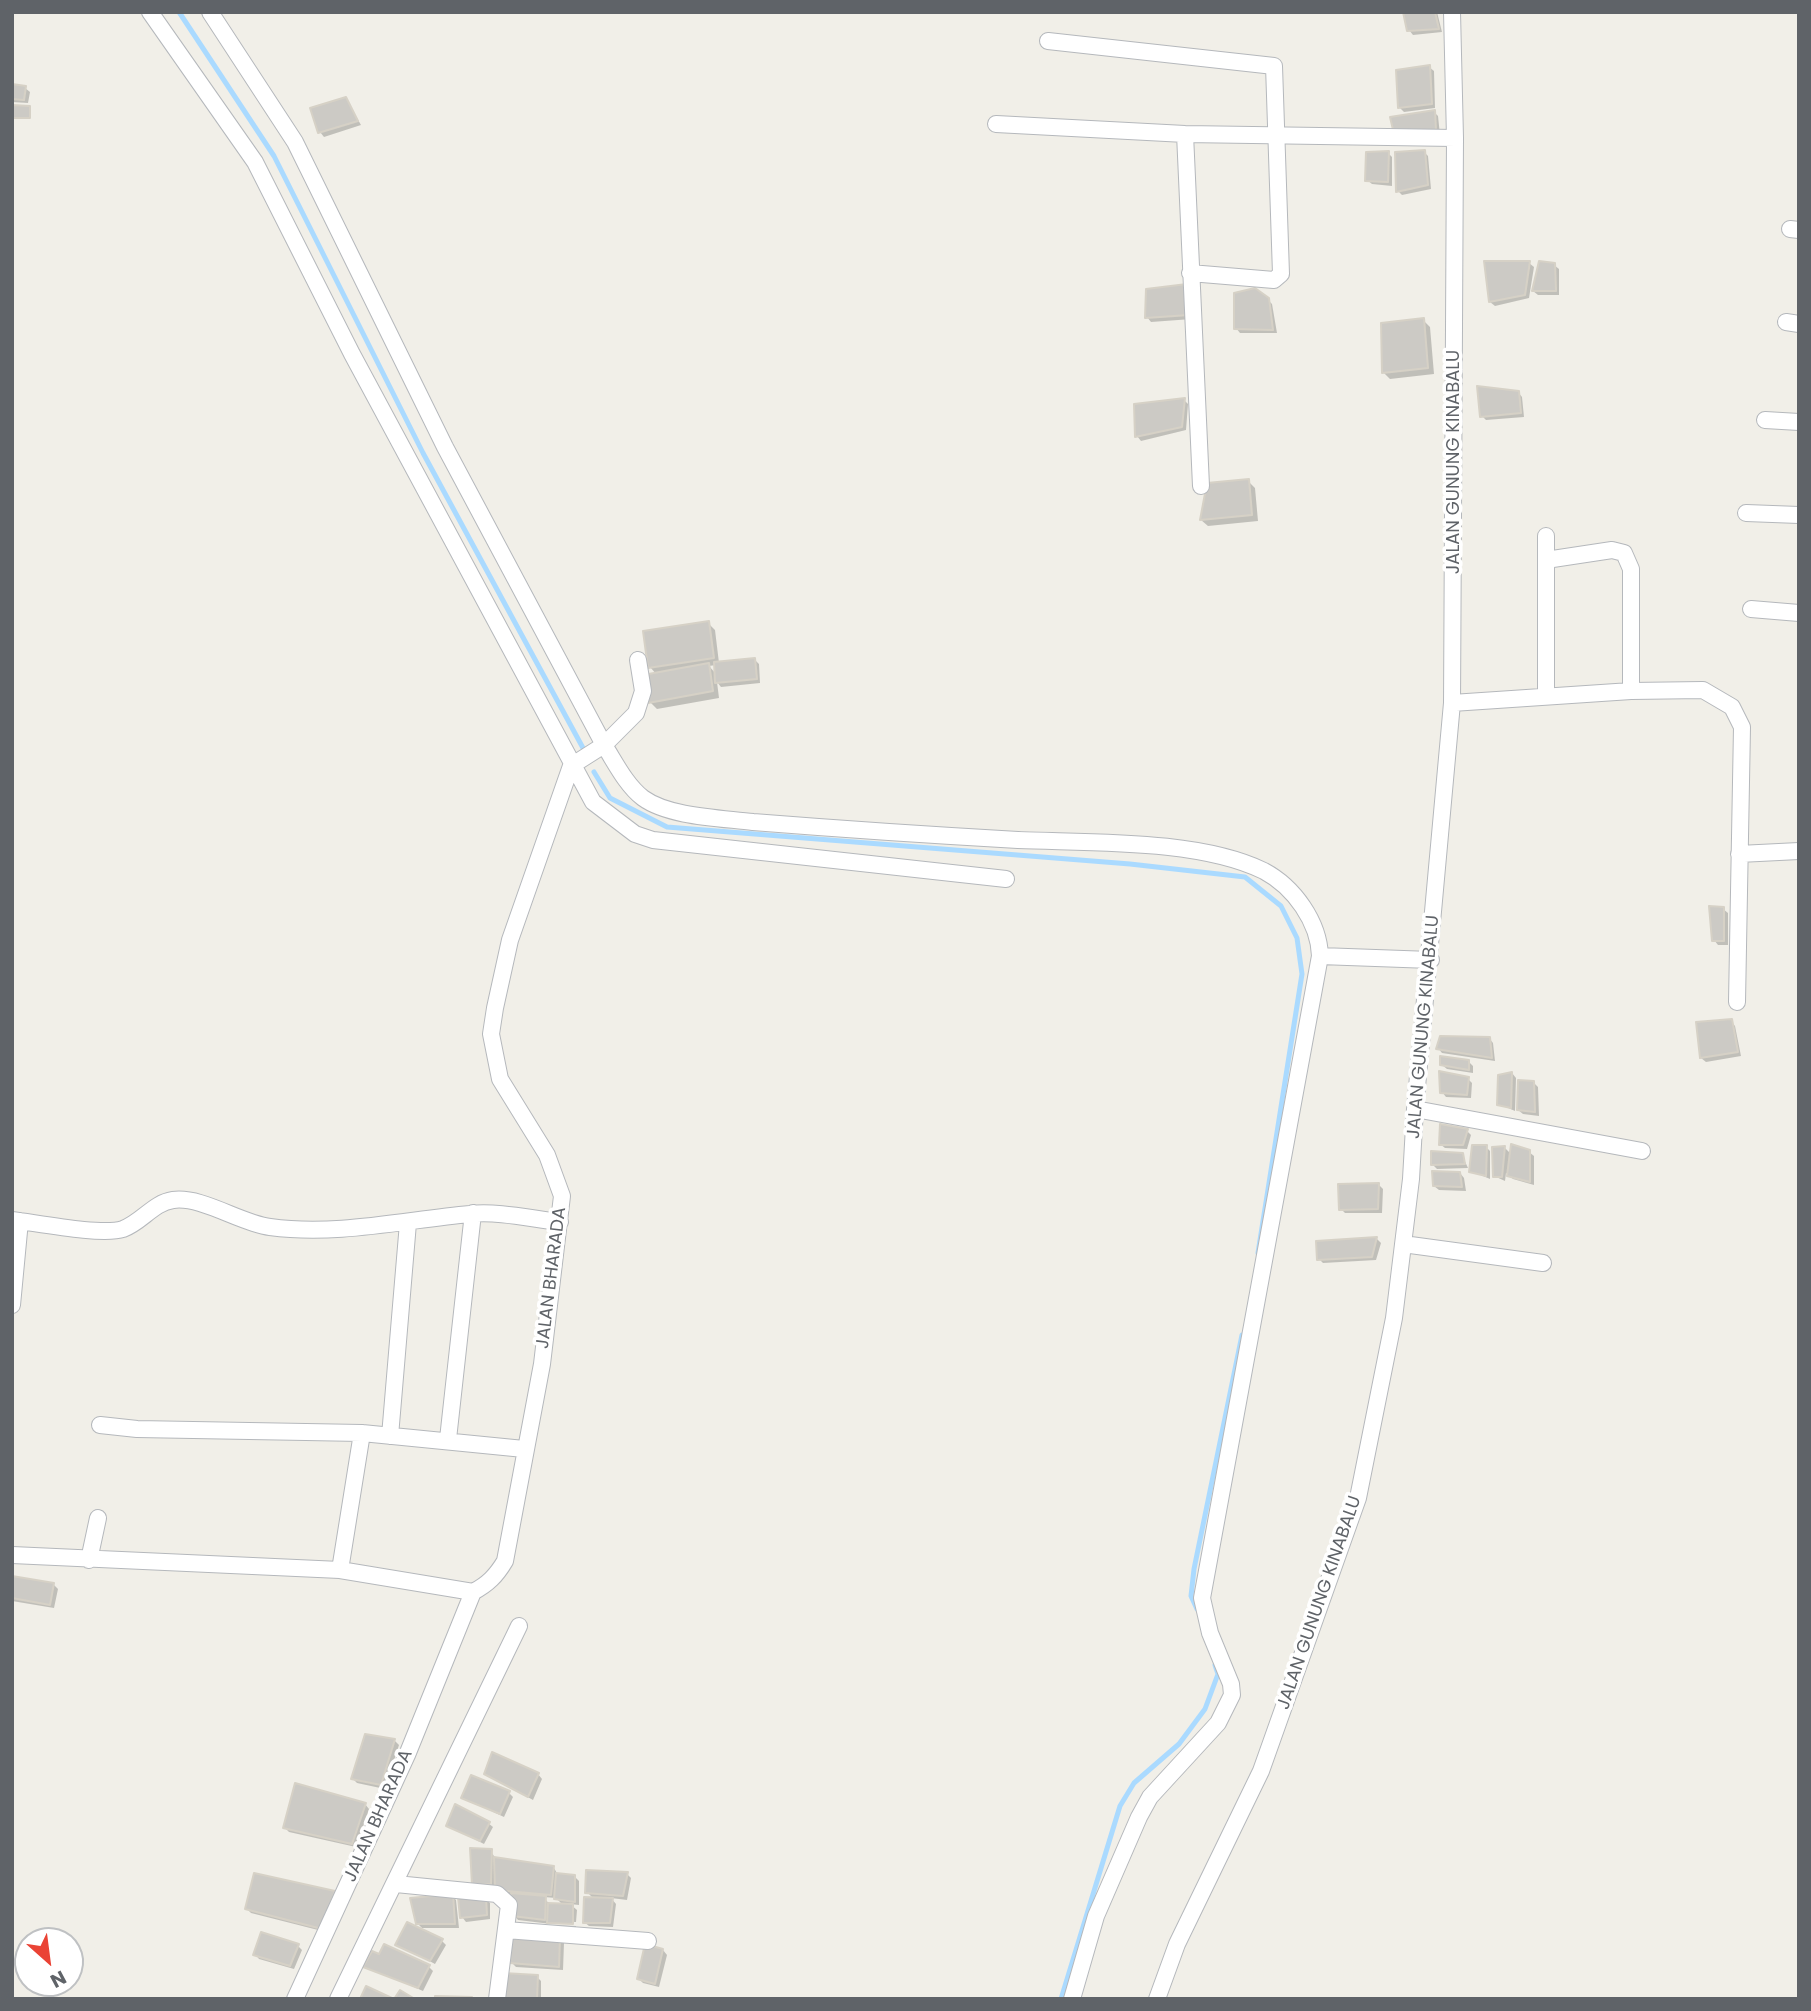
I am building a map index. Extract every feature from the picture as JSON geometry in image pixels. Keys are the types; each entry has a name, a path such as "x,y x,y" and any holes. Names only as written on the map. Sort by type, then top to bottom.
{"street":[{"path":"150,12 255,162 352,354 575,763 593,802 635,834 653,840 1006,879"},
{"path":"210,12 295,142 445,447 600,748 643,797 695,816 935,835 1161,847 1230,859 1264,872 1294,896 1314,926 1320,956 1202,1598 1210,1633 1231,1684 1231,1695 1218,1723 1150,1797 1139,1817 1096,1916 1072,1999"},
{"name":"JALAN GUNUNG KINABALU","path":"1157,1999 1177,1944 1262,1771 1359,1498 1394,1318 1411,1179 1452,703 1455,138 1452,12"},
{"path":"1048,41 1272,65 1276,73 1279,278 1274,280 1190,272"},
{"path":"996,124 1185,134 1455,138"},
{"path":"1185,134 1201,486"},
{"path":"1765,420 1799,422"},
{"path":"1746,513 1799,515"},
{"path":"1546,536 1546,696"},
{"path":"1546,560 1612,550 1624,553 1631,569 1631,691"},
{"path":"1751,609 1799,613"},
{"path":"575,763 600,748 631,719 641,701 638,660"},
{"path":"1452,703 1631,691 1703,690 1723,700 1737,713 1742,727 1737,1002"},
{"name":"JALAN BHARADA","path":"295,1999 407,1755 472,1592 488,1584 505,1561 542,1364 562,1196 547,1155 500,1079 491,1034 510,940 575,763"},
{"path":"1739,854 1799,851"},
{"path":"1320,956 1431,960"},
{"path":"1415,1109 1642,1151"},
{"path":"12,1305 16,1220 121,1230 158,1205 174,1200 190,1201 261,1226 298,1230 408,1223 473,1213 560,1222"},
{"path":"448,1440 473,1213"},
{"path":"390,1436 408,1223"},
{"path":"1403,1244 1543,1263"},
{"path":"100,1425 137,1429 362,1433 524,1449"},
{"path":"340,1570 362,1433"},
{"path":"89,1560 98,1518"},
{"path":"12,1555 340,1570 472,1592"},
{"path":"338,1999 519,1626"},
{"path":"396,1884 497,1894 509,1905 497,1999"},
{"path":"506,1930 648,1941"}],"building":[{"path":"1403,12 1435,12 1439,29 1407,31"},
{"path":"1430,65 1432,104 1398,108 1396,70"},
{"path":"12,84 26,86 24,100 12,99"},
{"path":"346,97 358,121 318,133 310,108"},
{"path":"12,105 30,106 30,118 12,118"},
{"path":"1435,110 1436,131 1394,134 1390,117"},
{"path":"1425,150 1428,185 1396,192 1395,152"},
{"path":"1389,151 1388,182 1365,181 1366,152"},
{"path":"1484,261 1530,261 1525,295 1489,302"},
{"path":"1539,261 1555,263 1556,291 1532,291"},
{"path":"1187,284 1189,315 1145,318 1146,289"},
{"path":"1255,288 1269,298 1273,330 1234,329 1234,293"},
{"path":"1424,318 1428,368 1382,373 1381,323"},
{"path":"1477,386 1519,391 1521,413 1480,417"},
{"path":"1185,398 1182,427 1135,437 1134,404"},
{"path":"1249,479 1252,515 1200,520 1207,483"},
{"path":"709,621 714,658 648,668 643,631"},
{"path":"755,658 757,679 715,683 714,662"},
{"path":"709,663 713,691 648,703 643,675"},
{"path":"1709,906 1724,907 1724,941 1712,941"},
{"path":"1732,1019 1738,1052 1700,1058 1696,1022"},
{"path":"1440,1036 1490,1037 1492,1058 1436,1049"},
{"path":"1440,1056 1469,1060 1469,1070 1440,1065"},
{"path":"1439,1071 1469,1077 1467,1095 1440,1093"},
{"path":"1512,1072 1511,1108 1497,1105 1498,1075"},
{"path":"1518,1080 1534,1081 1535,1112 1517,1110"},
{"path":"1440,1124 1468,1129 1463,1145 1439,1145"},
{"path":"1511,1144 1530,1150 1530,1182 1507,1176"},
{"path":"1472,1145 1487,1145 1486,1176 1469,1172"},
{"path":"1505,1146 1502,1177 1493,1177 1492,1147"},
{"path":"1431,1151 1463,1153 1465,1164 1431,1165"},
{"path":"1432,1171 1460,1172 1462,1187 1433,1186"},
{"path":"1379,1183 1378,1209 1339,1210 1338,1184"},
{"path":"1377,1237 1372,1257 1317,1260 1316,1241"},
{"path":"12,1576 54,1583 50,1605 12,1598"},
{"path":"365,1734 395,1739 381,1785 351,1779"},
{"path":"492,1752 539,1773 528,1797 484,1774"},
{"path":"471,1775 510,1791 500,1814 461,1798"},
{"path":"295,1783 366,1803 352,1844 283,1828"},
{"path":"455,1804 490,1822 480,1841 446,1826"},
{"path":"470,1848 492,1849 491,1884 472,1885"},
{"path":"494,1857 554,1866 551,1895 495,1890"},
{"path":"586,1870 628,1872 623,1896 585,1893"},
{"path":"254,1873 335,1891 322,1929 245,1909"},
{"path":"556,1873 575,1875 575,1902 554,1899"},
{"path":"511,1893 546,1896 545,1920 512,1916"},
{"path":"453,1894 455,1924 416,1924 410,1898"},
{"path":"458,1897 486,1897 487,1915 460,1918"},
{"path":"584,1897 613,1898 610,1923 583,1923"},
{"path":"548,1903 573,1904 573,1924 547,1923"},
{"path":"407,1922 443,1939 430,1961 395,1945"},
{"path":"261,1932 299,1944 290,1966 253,1955"},
{"path":"512,1934 560,1937 559,1967 510,1963"},
{"path":"384,1944 430,1965 418,1988 363,1967 372,1951 379,1954"},
{"path":"645,1944 663,1949 655,1984 637,1979"},
{"path":"503,1973 538,1975 537,1999 500,1999"},
{"path":"366,1986 394,1999 360,1999"},
{"path":"400,1990 415,1999 394,1999"},
{"path":"435,1996 472,1997 472,1999 435,1999"}],"waterway":[{"path":"179,12 274,156 423,453 583,748"},
{"path":"594,772 610,798 667,827 1130,864 1245,877 1281,906 1297,938 1302,974 1258,1253"},
{"path":"1197,1609 1191,1596 1194,1569 1242,1335"},
{"path":"1061,1999 1120,1806 1134,1783 1179,1744 1205,1709 1218,1674 1215,1665"}]}
